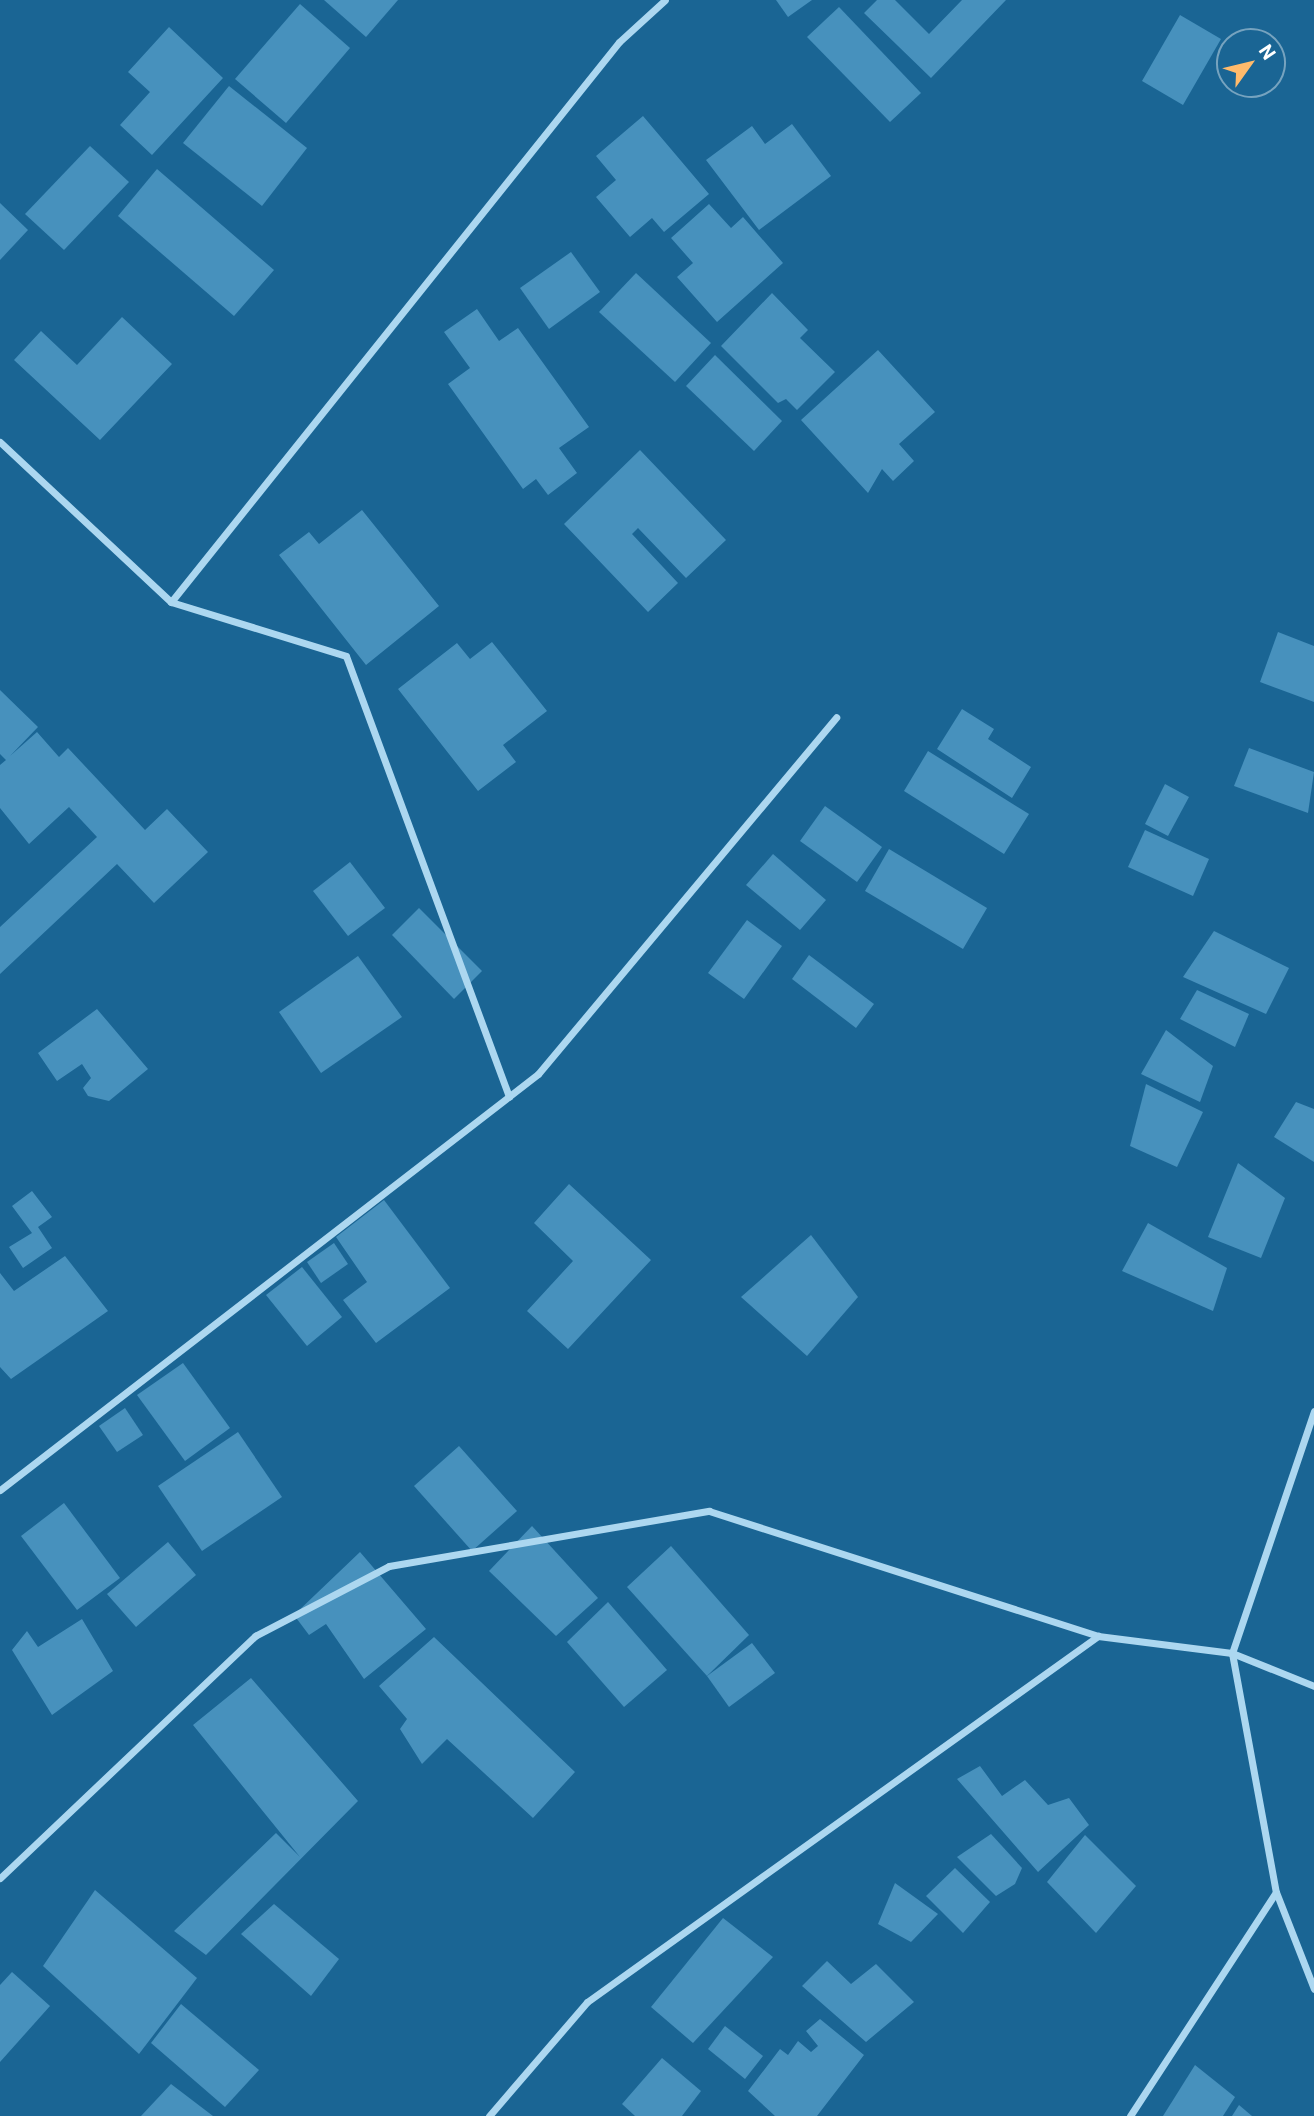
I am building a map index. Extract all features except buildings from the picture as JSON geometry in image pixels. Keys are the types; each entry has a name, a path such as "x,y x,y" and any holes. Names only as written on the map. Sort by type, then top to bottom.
{"street":[{"path":"171,602 619,42 665,0"},
{"path":"0,442 171,602 346,656 509,1097"},
{"path":"0,1490 538,1074 836,717"},
{"path":"1314,1411 1232,1653 1276,1892 1314,1989"},
{"path":"0,1878 255,1636 389,1566 709,1511 1098,1636 1232,1653 1314,1686"},
{"path":"489,2116 587,2002 1098,1636"},
{"path":"1130,2116 1276,1892"}]}
